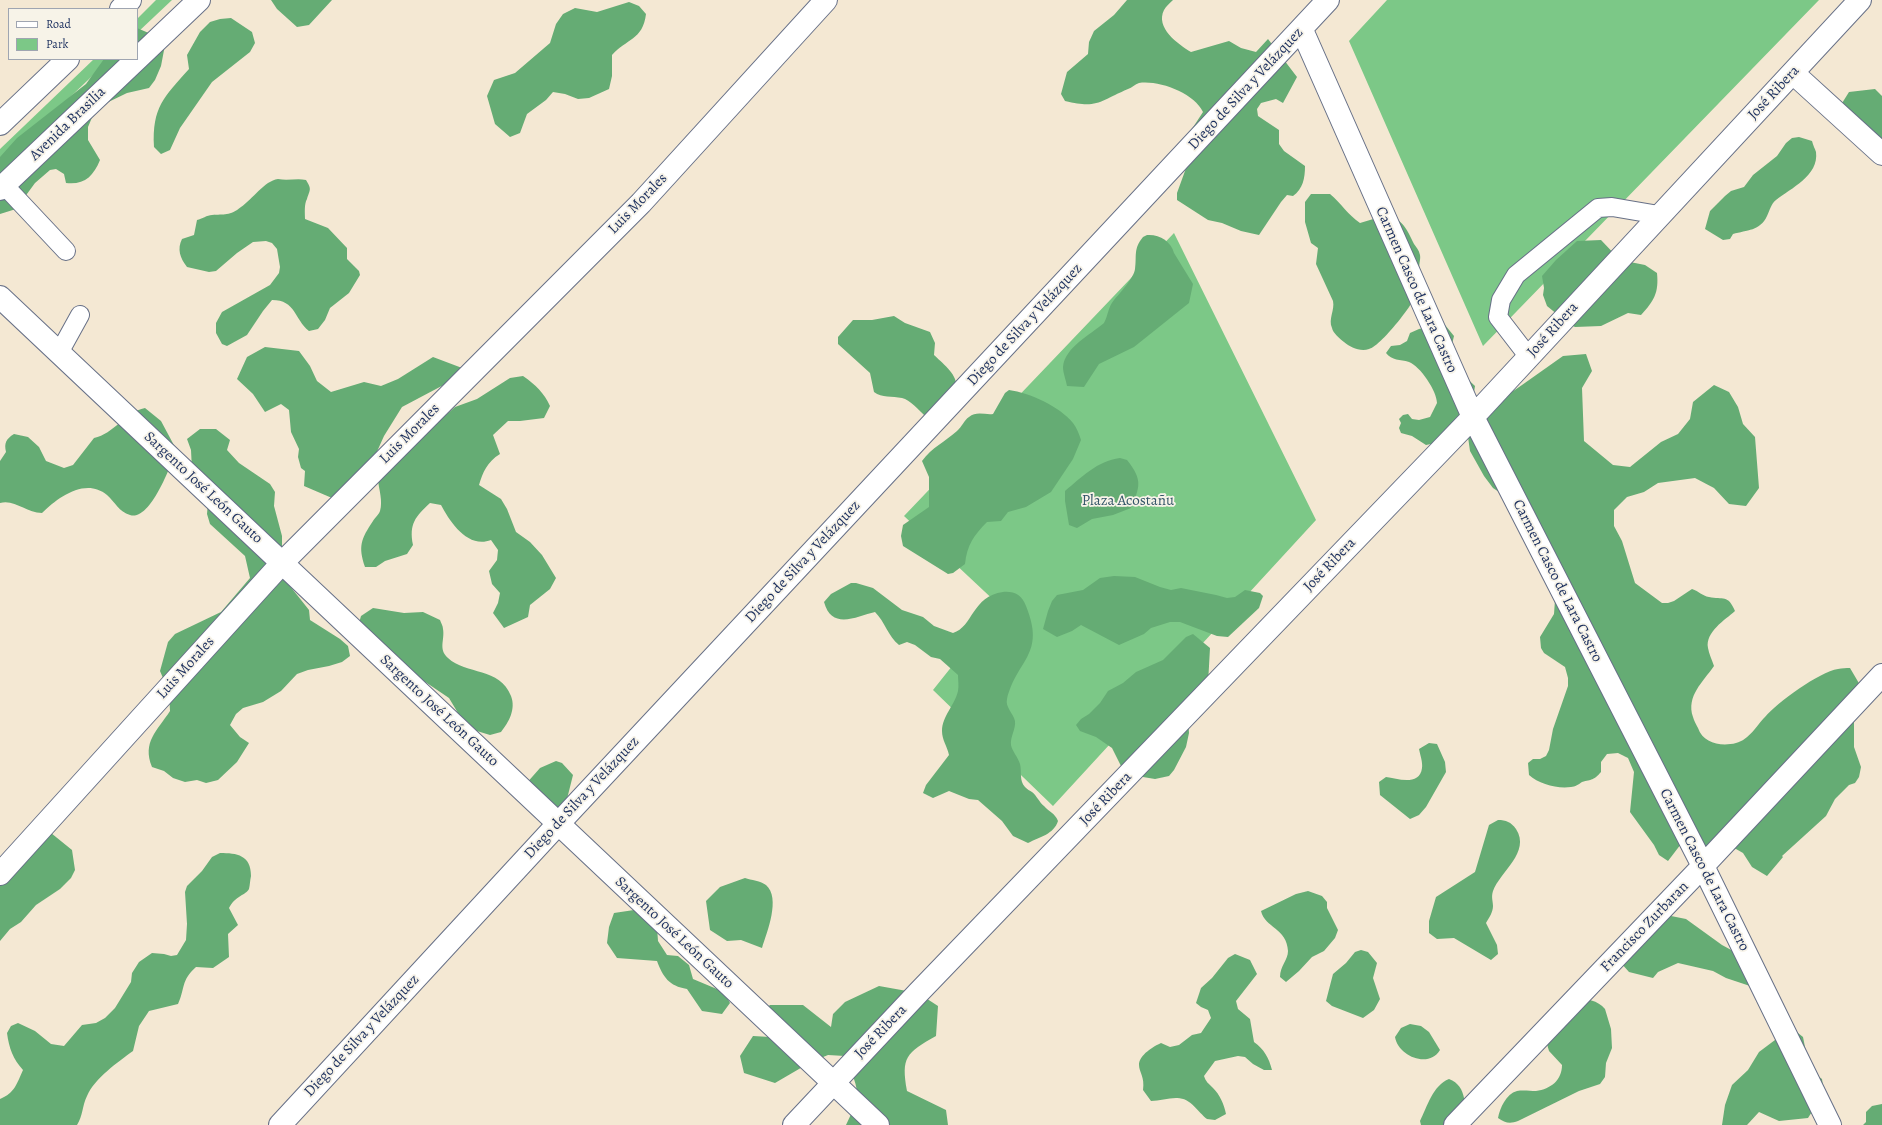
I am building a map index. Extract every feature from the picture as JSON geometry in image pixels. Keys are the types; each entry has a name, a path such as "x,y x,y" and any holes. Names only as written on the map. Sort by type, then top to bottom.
{"street":[{"path":"122,8 130,0"},
{"name":"Avenida Brasilia","path":"138,58 199,0"},
{"name":"Luis Morales","path":"0,874 282,563 641,203 826,0"},
{"name":"Diego de Silva y Velázquez","path":"280,1125 558,824 1302,30 1328,0"},
{"name":"José Ribera","path":"794,1125 1472,417 1860,0"},
{"name":"Carmen Casco de Lara Castro","path":"1302,30 1472,417 1703,866 1830,1125"},
{"path":"0,124 67,60"},
{"name":"Avenida Brasilia","path":"2,187 136,60"},
{"path":"1793,73 1882,154"},
{"name":"Sargento José León Gauto","path":"0,297 878,1125"},
{"name":"Francisco Zurbaran","path":"1455,1125 1703,866 1882,675"}],"lane":[{"path":"2,187 66,251"},
{"path":"1528,356 1498,317 1501,300 1516,275 1598,208 1612,207 1659,215"},
{"path":"59,352 80,315"}],"green space":[{"path":"156,0 172,0 138,32 138,18"},
{"path":"271,0 332,0 309,25 297,27 277,9"},
{"path":"1127,0 1173,0 1164,10 1162,17 1165,29 1174,40 1191,52 1229,41 1241,48 1256,52 1268,39 1297,77 1283,103 1276,99 1261,103 1257,109 1258,116 1279,130 1279,144 1284,151 1305,166 1304,179 1299,190 1293,196 1287,195 1259,235 1241,231 1222,223 1208,220 1177,200 1177,193 1189,160 1188,135 1203,112 1192,99 1175,89 1147,83 1139,83 1104,100 1092,104 1065,101 1061,94 1067,72 1088,54 1089,42 1094,31 1114,15"},
{"path":"1387,0 1819,0 1483,346 1349,41"},
{"path":"629,2 639,6 646,14 644,23 638,34 612,55 612,76 609,89 589,98 578,99 565,94 553,92 546,100 527,114 520,133 510,137 495,124 487,96 494,80 515,73 550,43 556,24 563,14 575,8 597,12"},
{"path":"231,18 252,32 255,43 250,52 212,82 180,128 170,150 161,154 154,147 154,133 155,122 161,104 166,95 189,69 187,55 200,32 210,22"},
{"path":"138,28 158,37 165,45 161,66 155,80 149,88 127,93 96,108 88,127 88,140 100,160 91,175 87,179 78,183 66,183 64,174 56,169 50,170 35,183 16,209 0,214 0,157 17,138 86,84 103,60 138,60"},
{"path":"93,60 109,60 0,164 0,149"},
{"path":"1875,89 1882,96 1882,158 1834,116 1849,92"},
{"path":"1799,137 1812,141 1816,152 1816,160 1813,168 1809,175 1774,202 1761,225 1753,229 1733,234 1730,239 1723,240 1705,229 1710,211 1725,196 1731,191 1744,187 1753,175 1777,156 1786,143 1792,138"},
{"path":"278,179 306,180 310,190 305,203 305,219 328,228 347,248 347,259 359,271 360,275 349,293 330,308 325,320 318,329 309,331 286,303 272,300 247,335 227,346 222,344 216,333 216,323 222,312 270,285 279,273 280,267 277,249 272,243 266,241 253,242 237,253 216,271 209,272 187,267 180,253 180,243 182,239 194,235 197,220 210,215 234,212 268,183"},
{"path":"1311,194 1330,194 1360,223 1390,214 1399,220 1405,227 1420,253 1419,268 1423,275 1421,288 1391,330 1375,346 1369,349 1362,350 1346,344 1335,334 1331,325 1333,301 1316,264 1318,248 1311,243 1305,222 1305,202"},
{"name":"Plaza Acostañu","path":"1174,233 1316,520 1053,806 933,690 1000,606 904,516"},
{"path":"1147,235 1160,237 1170,245 1193,284 1189,303 1134,347 1099,364 1084,387 1067,386 1063,367 1068,353 1085,337 1104,323 1112,303 1126,286 1134,273 1138,245 1143,237"},
{"path":"1601,240 1620,260 1645,265 1657,273 1655,296 1641,315 1628,313 1601,326 1575,327 1547,306 1543,295 1544,288 1542,276 1556,260 1577,241"},
{"path":"894,316 905,323 930,332 935,343 934,355 948,368 956,381 956,385 925,416 905,399 884,396 874,392 870,373 838,344 838,337 853,320 872,320"},
{"path":"1436,322 1445,325 1454,336 1449,357 1460,372 1475,386 1471,411 1441,442 1426,445 1412,436 1401,433 1399,428 1401,423 1399,419 1403,415 1408,414 1412,419 1419,420 1430,417 1437,403 1434,392 1418,368 1409,362 1394,359 1386,353 1391,346 1400,345 1407,341 1410,333 1428,327"},
{"path":"265,347 299,351 310,366 317,381 331,392 364,382 381,386 398,379 433,357 470,371 402,407 384,436 375,456 339,501 304,486 305,471 301,468 298,457 299,449 291,432 289,410 281,404 265,412 253,394 237,379 247,357"},
{"path":"1586,354 1592,371 1582,388 1584,441 1613,465 1630,467 1661,442 1678,434 1690,419 1693,402 1714,385 1729,392 1738,407 1743,424 1755,437 1759,488 1746,506 1729,504 1714,488 1695,478 1658,483 1644,492 1627,497 1614,510 1614,526 1622,541 1635,583 1662,603 1674,601 1692,589 1702,595 1727,600 1730,602 1735,611 1721,622 1713,632 1708,642 1708,650 1714,666 1697,690 1691,709 1694,721 1700,733 1713,743 1730,744 1741,741 1749,736 1771,711 1799,688 1830,671 1841,668 1850,668 1860,685 1854,716 1854,747 1861,767 1859,777 1855,783 1849,785 1835,799 1826,816 1782,856 1783,857 1767,876 1752,867 1743,853 1736,849 1729,850 1721,855 1681,844 1668,861 1659,855 1654,845 1630,812 1634,772 1628,758 1618,753 1607,754 1601,762 1601,772 1596,777 1574,786 1560,787 1548,785 1529,775 1528,763 1533,759 1540,759 1546,756 1549,750 1553,729 1568,686 1568,678 1565,667 1544,653 1541,648 1540,637 1554,614 1556,586 1517,504 1493,488 1484,476 1470,451 1468,437 1503,398 1563,356"},
{"path":"523,376 539,390 550,406 544,418 508,421 493,435 500,454 492,460 486,468 479,485 501,499 507,509 516,532 530,542 542,555 556,578 550,589 530,605 528,617 504,628 493,613 498,603 500,593 492,584 489,571 497,560 498,550 491,540 483,542 475,541 467,537 449,519 441,505 430,503 414,521 412,532 413,545 407,554 385,561 376,567 365,567 361,548 363,538 378,515 381,507 378,480 432,422 446,415 455,407 477,399 510,378"},
{"path":"1009,390 1035,397 1060,411 1074,425 1081,440 1073,459 1051,492 1026,507 1008,512 1001,521 987,522 978,531 969,546 965,564 953,573 948,574 903,546 901,536 903,525 929,507 929,477 922,461 934,448 957,431 967,418 978,414 993,414 1005,393"},
{"path":"145,408 161,421 176,449 170,467 159,490 145,510 138,515 126,514 107,495 99,490 90,488 73,491 56,501 42,513 31,511 16,504 5,502 0,503 0,461 6,452 6,442 14,434 28,437 39,447 46,461 64,468 73,465 94,438 108,432 131,414"},
{"path":"200,429 216,429 230,440 227,450 239,463 270,484 275,492 274,506 282,536 282,576 309,610 310,620 340,639 348,646 350,656 342,662 297,674 281,691 263,702 243,708 236,714 230,725 240,737 249,743 237,762 218,780 206,783 197,780 185,782 173,778 164,771 152,767 149,758 152,737 170,711 169,692 160,671 168,642 175,634 221,612 250,578 245,556 210,524 207,514 210,480 192,470 191,450 187,439"},
{"path":"1120,458 1127,460 1138,478 1138,489 1131,508 1113,515 1092,519 1077,528 1069,525 1065,491 1097,466 1104,462"},
{"path":"1114,576 1135,577 1171,590 1181,588 1227,598 1235,597 1245,590 1260,593 1263,596 1259,608 1228,637 1217,636 1180,622 1170,622 1151,628 1144,634 1119,645 1081,625 1072,631 1057,637 1043,629 1052,601 1057,595 1083,590 1100,578"},
{"path":"851,583 873,588 902,610 923,617 934,626 953,633 960,630 965,625 985,599 1003,592 1011,592 1020,596 1026,606 1031,622 1033,636 1028,656 1017,674 1007,699 1007,705 1015,721 1011,745 1021,767 1021,779 1023,785 1034,794 1058,821 1050,832 1028,843 1013,836 1002,821 978,800 969,799 949,791 933,798 923,793 926,785 949,755 942,731 944,720 954,701 958,689 958,675 940,659 931,657 915,645 907,642 899,645 875,612 846,619 839,619 833,616 828,611 824,602 831,594"},
{"path":"373,608 404,613 423,612 440,620 443,628 443,651 445,655 455,663 482,672 499,680 506,687 511,696 513,706 511,715 501,732 490,735 467,728 449,698 415,675 359,623 361,616"},
{"path":"1193,634 1210,648 1208,684 1188,718 1189,733 1186,747 1174,770 1169,776 1155,779 1125,774 1112,748 1096,737 1080,731 1076,725 1100,703 1108,691 1123,683 1136,672 1163,660 1186,637"},
{"path":"1429,743 1437,744 1445,762 1446,772 1426,807 1419,815 1410,819 1380,795 1379,782 1386,777 1408,780 1417,777 1420,774 1422,766 1419,749"},
{"path":"556,761 562,763 573,775 567,799 556,810 525,785 540,768"},
{"path":"1498,820 1508,822 1516,829 1520,837 1520,846 1513,862 1492,893 1493,908 1486,923 1497,945 1498,954 1491,960 1454,938 1437,939 1429,933 1429,921 1436,897 1475,872 1489,825"},
{"path":"51,833 72,850 75,870 71,878 60,889 36,905 21,922 10,929 0,941 0,863"},
{"path":"220,853 237,855 246,859 249,864 251,876 248,891 237,898 229,908 238,925 228,934 229,957 213,968 196,967 186,980 178,1004 149,1011 139,1026 133,1051 107,1071 95,1083 84,1103 77,1125 0,1125 0,1099 12,1091 23,1070 14,1057 9,1044 7,1033 11,1026 18,1023 35,1031 51,1044 64,1046 82,1025 96,1023 105,1018 115,1008 131,982 132,973 139,962 152,953 171,956 177,955 186,940 187,924 185,892 187,886 202,871 212,857"},
{"path":"745,878 766,885 772,898 772,915 762,948 741,940 727,941 710,930 706,901 720,887"},
{"path":"1308,891 1322,896 1327,902 1327,908 1338,930 1335,938 1324,951 1312,957 1286,982 1280,977 1280,973 1288,954 1287,943 1284,937 1263,917 1261,911 1296,894"},
{"path":"634,910 646,917 657,927 658,941 667,955 678,956 689,965 693,979 724,992 730,1003 722,1014 702,1011 687,989 676,986 664,976 657,961 617,958 607,943 609,927 614,913"},
{"path":"1666,915 1686,919 1722,945 1746,958 1759,989 1726,978 1713,971 1678,963 1658,972 1653,978 1629,972 1621,963"},
{"path":"1361,950 1368,952 1377,963 1373,978 1380,999 1374,1010 1363,1018 1332,1006 1326,1001 1333,974 1346,963 1355,952"},
{"path":"1235,954 1250,960 1257,974 1236,1001 1238,1009 1250,1019 1254,1042 1266,1054 1272,1070 1264,1070 1253,1064 1245,1057 1238,1056 1215,1061 1204,1076 1206,1081 1220,1097 1226,1114 1215,1120 1207,1119 1190,1102 1181,1098 1151,1101 1143,1090 1143,1078 1139,1068 1141,1058 1144,1054 1161,1043 1170,1047 1179,1045 1192,1035 1201,1033 1211,1018 1208,1010 1196,1003 1201,988 1212,978 1228,958"},
{"path":"879,986 918,993 938,1006 936,1036 918,1047 908,1057 905,1070 905,1080 907,1091 946,1110 948,1125 846,1125 855,1105 857,1090 845,1056 828,1055 811,1062 775,1083 744,1073 740,1056 753,1036 770,1037 763,1011 770,1005 803,1005 831,1027 833,1014 845,1002"},
{"path":"1575,998 1595,1002 1605,1009 1611,1029 1612,1048 1606,1063 1605,1077 1600,1084 1579,1091 1518,1121 1510,1123 1501,1120 1498,1118 1500,1110 1510,1095 1517,1091 1541,1090 1551,1086 1558,1079 1562,1065 1549,1051 1547,1044"},
{"path":"1410,1024 1421,1026 1429,1032 1440,1050 1435,1056 1429,1059 1414,1058 1402,1050 1397,1044 1395,1037 1401,1028"},
{"path":"1798,1033 1803,1037 1811,1066 1822,1079 1823,1085 1817,1105 1808,1118 1779,1121 1759,1112 1747,1125 1722,1125 1725,1105 1732,1085 1748,1070 1759,1052 1783,1034"},
{"path":"1449,1079 1460,1087 1462,1092 1465,1105 1465,1125 1421,1125 1420,1121 1431,1097 1443,1082"},
{"path":"1882,1104 1882,1125 1863,1125 1866,1122 1866,1112 1872,1106"}]}
